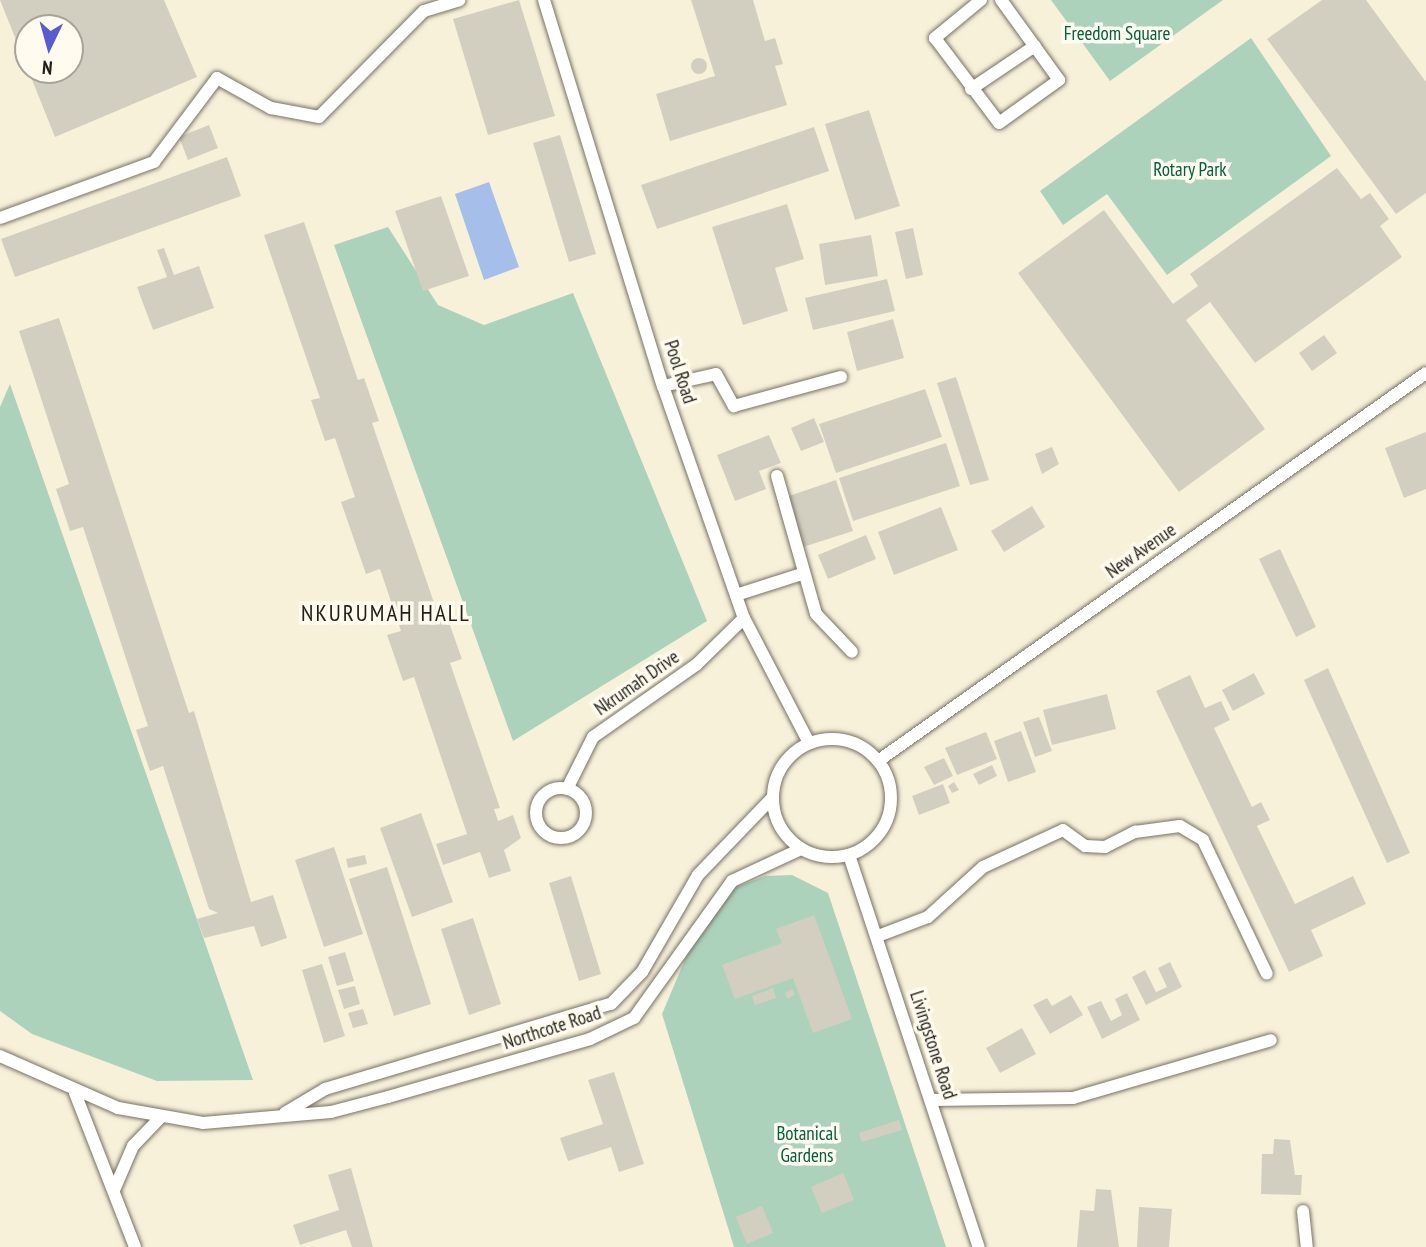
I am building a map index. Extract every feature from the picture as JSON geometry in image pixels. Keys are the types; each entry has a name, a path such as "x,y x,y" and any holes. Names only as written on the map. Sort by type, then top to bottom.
{"lane":[{"path":"0,218 153,162 217,78 271,108 318,117 424,11 459,0"},
{"name":"Pool Road","path":"544,0 663,386 744,618 809,743"},
{"path":"981,0 936,34 994,121 1003,122 1058,82 1000,0"},
{"path":"971,89 1035,46"},
{"path":"663,386 711,372 734,406 841,377"},
{"name":"New Avenue","path":"878,761 1426,373"},
{"path":"777,476 802,574 816,614 852,652"},
{"path":"736,595 802,574"},
{"name":"Nkrumah Drive","path":"567,789 593,737 696,665 744,618"},
{"path":"809,743 854,743 878,761 892,796 887,822 872,842 849,855 801,849 779,825 772,798 786,759 809,743"},
{"path":"555,789 567,789 584,802 584,824 567,838 556,837 538,824 538,802 555,789"},
{"name":"Northcote Road","path":"282,1115 325,1089 611,1003 642,972 698,875 772,798"},
{"path":"877,936 928,917 984,867 1063,830 1085,846 1105,847 1135,832 1180,826 1203,840 1267,974"},
{"name":"Northcote Road","path":"0,1056 75,1093 160,1118 203,1123 282,1115 377,1100 615,1029 652,1000 732,881 801,849"},
{"name":"Livingstone Road","path":"849,855 979,1247"},
{"path":"931,1100 1073,1098 1271,1040"},
{"path":"75,1093 135,1247"},
{"path":"114,1190 134,1146 160,1118"},
{"path":"1303,1211 1307,1247"}],"shaded area":[{"path":"0,0 1426,0 1426,1247 0,1247"}],"green space":[{"name":"Freedom Square","path":"1051,0 1223,0 1110,81"},
{"name":"Rotary Park","path":"1251,38 1331,156 1167,275 1107,194 1063,225 1040,191"},
{"path":"388,227 438,305 484,325 573,293 707,621 513,741 334,245"},
{"path":"10,384 253,1080 157,1081 32,1034 0,1011 0,407"},
{"name":"Botanical Gardens","path":"792,875 828,893 946,1247 734,1247 662,1014 697,931 731,889 765,876"}],"water":[{"path":"489,182 519,267 484,280 455,194"}],"building":[{"path":"0,0 164,0 197,77 55,137 34,84 84,84 84,14 14,14 14,35"},
{"path":"519,0 555,116 488,135 453,19"},
{"path":"691,0 753,0 765,41 775,38 783,64 775,66 787,105 670,141 656,94 715,76"},
{"path":"1322,0 1366,0 1426,82 1426,193 1396,214 1267,39"},
{"path":"699,58 705,60 705,72 699,74 693,72 691,66 693,60"},
{"path":"869,110 900,206 855,220 825,124"},
{"path":"209,125 218,148 188,160 179,137"},
{"path":"814,127 829,171 657,229 641,185"},
{"path":"560,135 596,254 569,262 533,143"},
{"path":"227,157 241,196 15,277 1,239"},
{"path":"1337,168 1361,199 1370,193 1389,219 1380,226 1402,257 1255,363 1210,302 1186,320 1265,429 1179,492 1018,273 1104,210 1173,304 1198,286 1190,274"},
{"path":"441,196 469,276 423,291 395,211"},
{"path":"787,204 804,259 775,268 788,311 743,325 712,227"},
{"path":"304,222 358,380 364,378 379,421 372,423 440,620 447,617 462,659 450,663 500,808 494,809 498,821 513,815 521,838 504,850 511,871 489,878 480,852 443,865 436,844 467,834 414,677 403,681 387,635 401,631 380,569 366,574 341,502 355,497 335,438 325,441 311,400 320,398 264,235"},
{"path":"913,228 923,275 906,279 895,232"},
{"path":"871,235 878,276 825,285 819,244"},
{"path":"164,248 174,275 199,266 214,308 153,330 137,287 167,277 157,250"},
{"path":"887,279 895,311 813,330 805,298"},
{"path":"59,318 189,713 194,711 251,902 273,895 287,938 261,947 254,926 204,938 197,919 218,913 209,909 163,766 150,771 136,730 148,726 83,527 70,531 56,489 69,484 19,331"},
{"path":"893,319 904,358 857,371 847,332"},
{"path":"1324,335 1337,353 1312,371 1299,353"},
{"path":"956,377 989,480 970,485 937,383"},
{"path":"925,389 942,437 836,473 819,424"},
{"path":"814,418 824,442 801,451 791,428"},
{"path":"1426,432 1426,489 1404,498 1385,448"},
{"path":"769,435 781,463 759,471 766,489 735,501 717,455"},
{"path":"946,443 960,486 853,521 839,478"},
{"path":"1052,447 1059,464 1042,474 1035,454"},
{"path":"836,480 853,531 800,548 783,498"},
{"path":"1032,506 1045,527 1004,552 991,531"},
{"path":"941,507 958,550 894,575 878,532"},
{"path":"866,535 876,559 828,579 818,555"},
{"path":"1280,549 1316,627 1296,637 1259,559"},
{"path":"1328,668 1410,853 1387,863 1304,680"},
{"path":"1254,673 1265,694 1233,711 1222,690"},
{"path":"1190,675 1205,708 1221,701 1230,720 1214,728 1252,807 1261,802 1270,820 1257,826 1295,904 1353,876 1366,904 1311,930 1323,956 1289,972 1156,691"},
{"path":"1107,694 1116,729 1052,745 1043,710"},
{"path":"1039,717 1052,751 1035,757 1023,722"},
{"path":"1021,731 1036,772 1008,782 994,741"},
{"path":"986,732 997,759 957,775 945,748"},
{"path":"944,758 953,776 934,785 924,767"},
{"path":"992,765 997,776 979,785 973,774"},
{"path":"954,782 959,790 952,793 948,786"},
{"path":"943,784 950,803 919,815 912,796"},
{"path":"421,813 453,902 412,917 380,828"},
{"path":"334,847 363,934 324,947 295,860"},
{"path":"365,855 367,864 348,868 346,859"},
{"path":"387,867 431,1004 394,1016 349,879"},
{"path":"571,876 601,974 579,981 549,883"},
{"path":"814,915 852,1019 813,1033 793,978 735,999 722,965 782,943 776,929"},
{"path":"473,918 501,1004 469,1015 441,929"},
{"path":"345,952 354,981 337,986 328,957"},
{"path":"1170,962 1182,987 1146,1005 1132,977 1145,970 1156,992 1167,987 1158,968"},
{"path":"322,964 345,1036 324,1043 302,970"},
{"path":"355,986 360,1004 344,1009 338,990"},
{"path":"773,988 776,998 755,1005 752,996"},
{"path":"792,989 795,994 788,999 785,993"},
{"path":"1127,993 1140,1020 1102,1039 1087,1007 1101,1001 1111,1021 1122,1015 1115,999"},
{"path":"1071,995 1083,1015 1050,1034 1033,1005 1047,998 1052,1006"},
{"path":"363,1009 368,1024 353,1028 348,1013"},
{"path":"1022,1028 1036,1054 1000,1073 986,1048"},
{"path":"614,1072 644,1164 619,1172 611,1147 568,1161 560,1138 603,1124 588,1080"},
{"path":"899,1120 902,1130 862,1142 859,1133"},
{"path":"1274,1139 1290,1140 1295,1175 1302,1175 1301,1195 1261,1194 1262,1154 1273,1154"},
{"path":"351,1168 373,1247 352,1247 346,1230 300,1245 293,1225 339,1210 328,1175"},
{"path":"843,1173 854,1200 822,1213 811,1187"},
{"path":"1096,1189 1111,1190 1119,1247 1077,1247 1080,1210 1094,1211"},
{"path":"762,1206 773,1233 747,1244 736,1217"},
{"path":"1139,1207 1172,1209 1169,1247 1137,1247"}],"district":[{"name":"NKURUMAH HALL","path":"386,613"}]}
